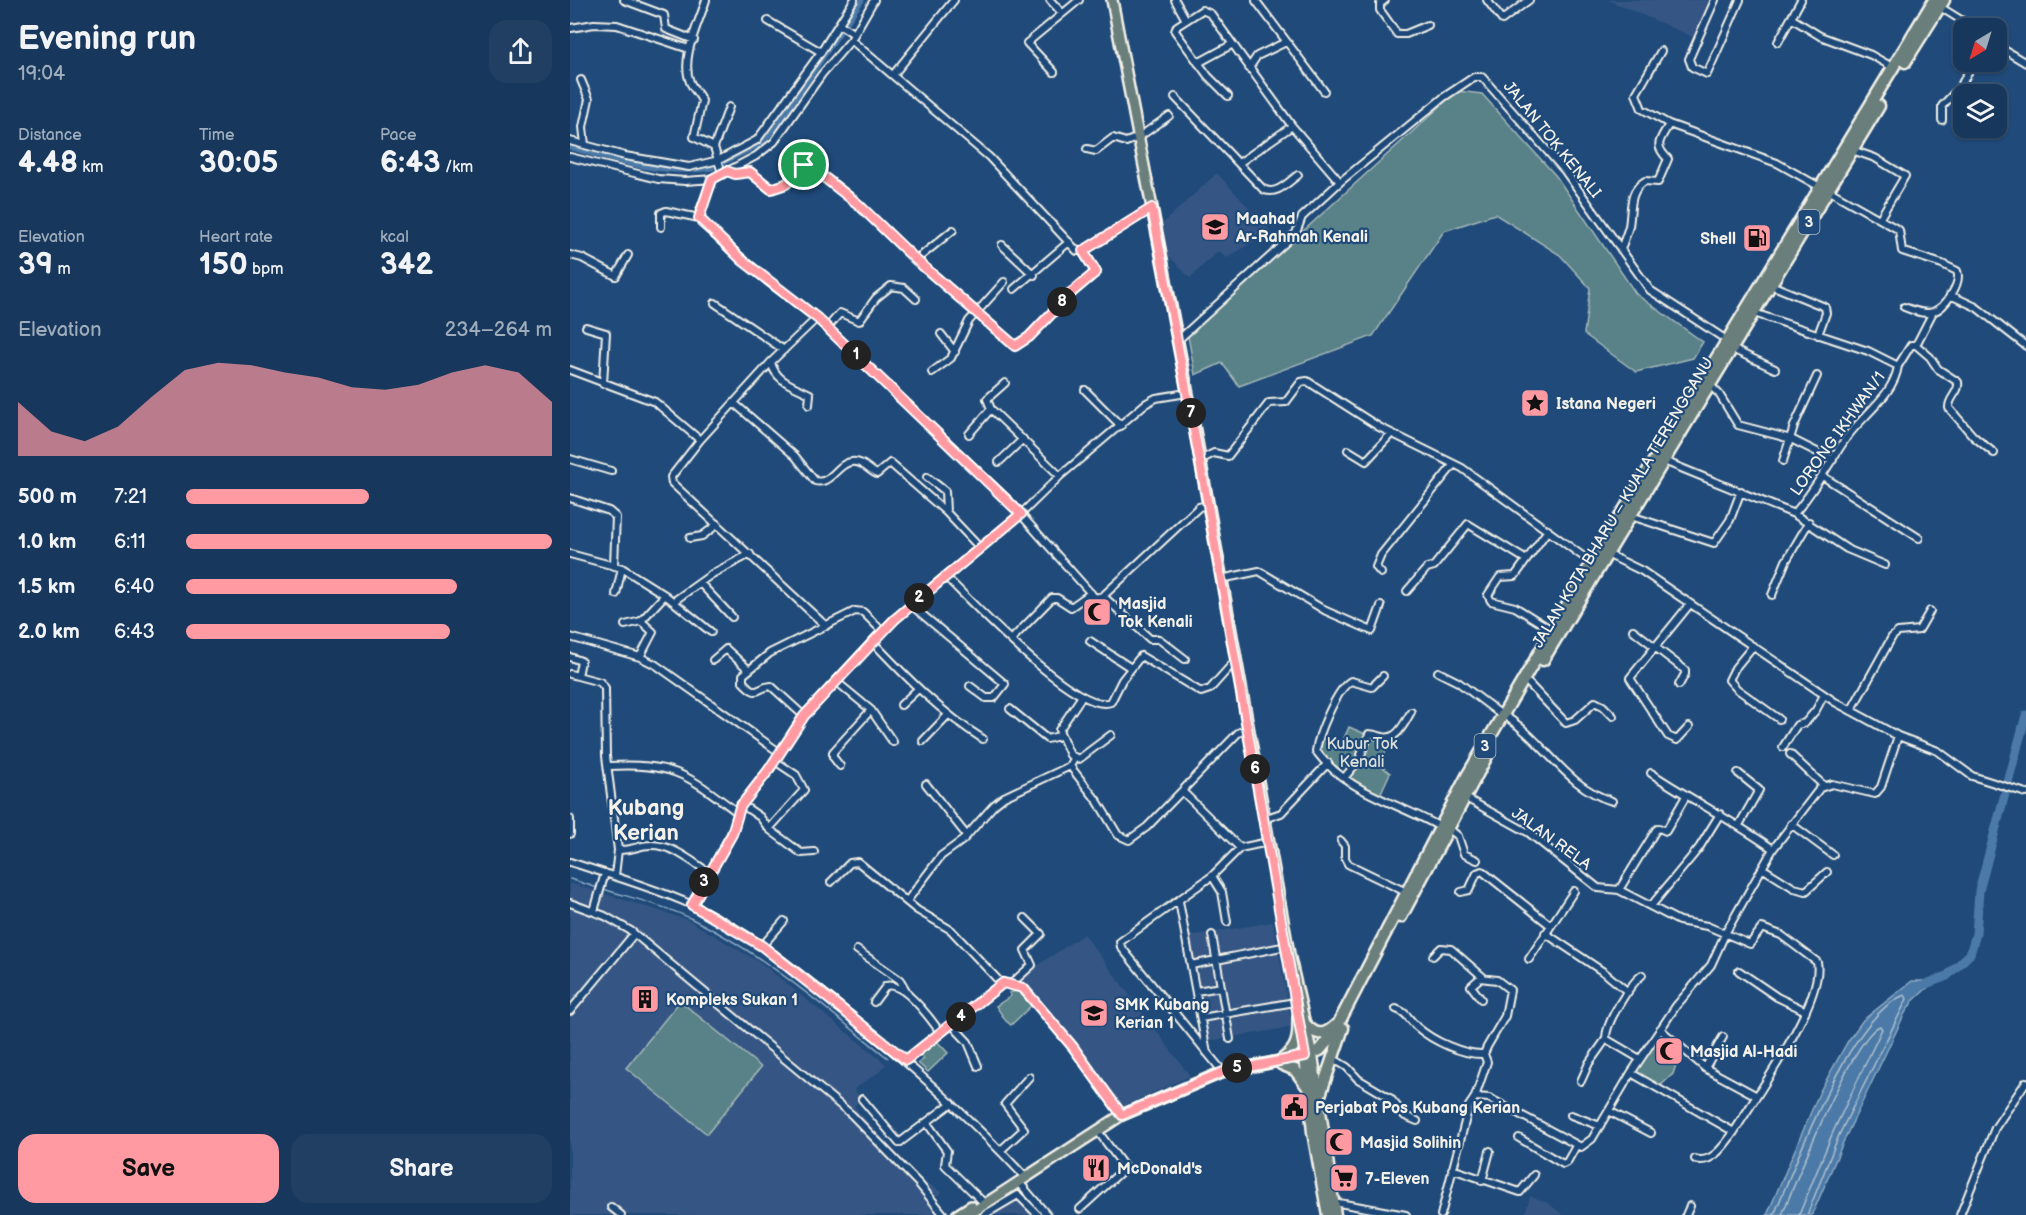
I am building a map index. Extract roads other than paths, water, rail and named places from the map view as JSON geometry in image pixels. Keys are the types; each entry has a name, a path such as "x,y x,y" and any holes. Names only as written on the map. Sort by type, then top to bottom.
{"highway":[{"name":"JALAN KOTA BHARU – KUALA TERENGGANU","path":"1751,314 1894,68 1939,2"},
{"name":"JALAN KOTA BHARU – KUALA TERENGGANU","path":"1309,1058 1325,1046 1341,1026 1444,827 1464,797 1505,717 1528,684 1664,462 1672,442 1730,345 1771,285 1824,188 1852,150 1939,2"},
{"name":"JALAN KOTA BHARU – KUALA TERENGGANU","path":"1341,1026 1406,892 1552,630 1592,563 1710,385 1730,345"},
{"path":"1302,1021 1316,1034 1321,1035 1341,1026"},
{"path":"1314,1098 1332,1058 1341,1026"},
{"path":"1309,1058 1329,1203 1328,1215"},
{"path":"1281,1062 1299,1073 1314,1098"},
{"path":"1329,1203 1335,1215"}],"main road":[{"path":"968,1215 1021,1178 1122,1115 1223,1072 1309,1058 1200,460 1112,0"},
{"path":"1281,1062 1297,1042 1302,1021 1295,1002 1288,950"},
{"path":"957,1215 1021,1178"}],"street":[{"path":"624,0 664,15 666,29 694,39"},
{"path":"706,0 689,49 689,79 702,101 694,137 714,147"},
{"path":"570,141 625,156 689,166 719,160 758,140 821,52 854,0"},
{"path":"570,157 658,179 685,181 712,179 756,156 774,142 822,74 852,37 874,0"},
{"path":"893,75 954,0"},
{"path":"1050,0 1062,14"},
{"path":"1054,72 1027,43 1079,0"},
{"path":"1175,0 1186,20"},
{"path":"1385,0 1380,4 1380,10 1397,34 1406,34 1428,25"},
{"path":"1487,0 1502,20 1529,0"},
{"path":"1715,0 1689,59 1692,68 1707,74 1740,0"},
{"path":"1778,42 1801,0"},
{"path":"1256,1 1324,91"},
{"path":"1939,2 1961,18"},
{"path":"1228,96 1198,63 1175,31 1186,20 1206,10 1266,87 1292,126 1340,182"},
{"path":"1791,18 1820,36 1871,55 1894,68"},
{"path":"768,21 821,52"},
{"path":"571,28 594,24 617,25 689,49"},
{"path":"838,24 893,75 989,157 1077,251 1083,251 1152,208"},
{"path":"1249,68 1257,56 1286,42"},
{"path":"1198,63 1231,45"},
{"path":"1661,51 1638,89 1636,97 1642,109 1670,124 1778,163 1880,218 1899,230 1902,251 1957,271 1959,279 1950,295 1976,307 2026,346"},
{"path":"2007,52 2026,63"},
{"path":"1942,120 1942,106 1960,87 1968,72"},
{"name":"JALAN TOK KENALI","path":"1177,340 1296,233 1302,217 1340,182 1444,97 1474,77 1482,77 1565,171 1650,290 1730,345 1775,369"},
{"path":"581,80 589,99 583,127 585,145"},
{"path":"1175,97 1268,192 1277,190 1298,175"},
{"path":"725,172 714,147 729,107"},
{"path":"1087,149 1096,151 1113,138 1126,142 1138,137 1169,116"},
{"path":"1621,250 1629,225 1630,203 1636,190 1645,182 1655,183 1661,179 1668,160 1658,146 1670,124"},
{"path":"1239,163 1292,126"},
{"path":"1852,150 1875,158 1905,176 1880,218"},
{"path":"725,172 735,174 750,172 771,189 786,184 807,164 858,204 916,260 1015,346 1019,345 1072,292 1096,272 1083,251"},
{"path":"699,218 712,179"},
{"path":"661,227 660,217 666,211 699,218 742,260 817,318 1021,514 1096,598 1102,596 1199,507 1208,505"},
{"path":"916,260 952,230"},
{"path":"1014,289 1034,275 1069,242"},
{"path":"1002,245 1034,275"},
{"path":"570,255 582,258 616,276 628,255"},
{"path":"932,372 955,352 966,325 1004,282"},
{"path":"1771,285 1825,307 1826,313 1818,334"},
{"path":"827,328 840,313 859,321 876,298 891,286 904,288 916,299"},
{"name":"LORONG IKHWAN/1","path":"1794,514 1824,477 1848,436 1892,384 1898,366 1911,345 1916,345 1933,312 1950,295"},
{"path":"715,303 784,350"},
{"path":"1904,307 1922,312 1933,312"},
{"path":"1751,314 1868,351 1898,366"},
{"path":"817,318 771,362 700,440 670,479 678,490 718,524 826,626"},
{"path":"586,327 606,333 603,384"},
{"path":"941,334 955,352"},
{"path":"1916,345 1930,357 1938,369 1958,382 1959,386 1950,400 1949,408 1978,441 1995,453"},
{"path":"771,362 773,371 780,378 810,394 809,405"},
{"path":"570,370 655,402 700,440"},
{"path":"1784,461 1816,376"},
{"path":"1200,460 1214,453 1228,456 1269,403 1286,402 1301,382 1307,381 1391,434 1454,464 1592,563"},
{"path":"1005,383 987,399 991,409 1060,476"},
{"path":"1710,385 1719,394 1738,425 1791,439 1833,460"},
{"path":"1085,390 1121,426"},
{"path":"692,905 732,834 741,804 775,761 804,716 882,632 945,576 1021,514 1060,476 1153,400 1187,393"},
{"path":"734,403 795,456 815,481 820,482 829,478 847,463 857,462 877,474 890,463 946,512 980,548"},
{"path":"969,434 991,409"},
{"path":"1348,450 1366,461 1391,434"},
{"path":"999,462 1023,439"},
{"path":"570,459 611,471"},
{"path":"1664,462 1794,514 1847,549 1885,565"},
{"path":"1381,573 1376,567 1381,555 1454,464"},
{"path":"927,477 945,492 946,512"},
{"path":"1824,477 1919,538"},
{"path":"1631,516 1714,543 1730,520 1741,491"},
{"path":"570,498 609,511 616,517 614,564"},
{"path":"1772,595 1786,561 1809,522"},
{"path":"690,538 702,536 718,524"},
{"path":"1407,591 1427,567 1434,566 1468,524 1524,559"},
{"path":"1548,530 1524,559 1513,578 1500,577 1489,591 1489,599 1515,607 1552,630"},
{"path":"570,554 622,568 666,595 711,632"},
{"path":"674,601 750,554"},
{"path":"1607,554 1642,571 1851,711 1898,736 1931,747 1972,776 2026,793"},
{"path":"616,594 622,568"},
{"path":"1221,579 1259,570 1326,611 1372,630 1381,606"},
{"path":"945,576 1054,678 1082,696 1109,703 1131,668 1144,656 1198,691 1204,692 1236,660"},
{"path":"700,583 732,617"},
{"path":"1011,640 1052,598 1057,598 1071,607 1091,593"},
{"path":"625,624 641,621 666,595"},
{"path":"1102,596 1150,639 1160,639 1185,659"},
{"path":"1689,727 1677,740 1668,736 1653,711 1631,684 1632,674 1690,604"},
{"path":"911,605 1005,684 994,698 986,698 970,686"},
{"path":"804,716 771,686 756,693 744,684 742,678 748,669 770,653 860,611 882,632"},
{"path":"1851,711 1894,634 1916,632 1930,611"},
{"path":"640,657 654,634 641,621"},
{"path":"1633,630 1686,671 1679,685"},
{"path":"570,637 640,657 665,671 779,752"},
{"path":"1090,641 1131,668"},
{"path":"873,642 947,716 983,739"},
{"path":"1753,646 1735,668 1729,680 1737,689 1779,719"},
{"path":"713,660 726,649 748,669"},
{"path":"570,657 581,661 578,676"},
{"path":"1438,672 1458,682 1524,730 1562,771 1599,797 1612,801"},
{"path":"570,674 604,685 609,766 618,850 615,876"},
{"path":"1383,676 1372,687 1351,681 1345,685 1332,707 1317,747 1318,754 1364,793 1420,816 1458,836 1462,852 1477,860"},
{"path":"837,682 871,710 893,742"},
{"path":"1528,684 1566,723 1575,720 1596,702 1612,716"},
{"path":"901,705 918,689"},
{"path":"1783,747 1797,726 1805,723 1816,710 1824,695"},
{"path":"1074,759 1059,736 1061,725 1082,696"},
{"path":"1010,709 1047,739 1059,736"},
{"path":"840,766 833,757 833,752 871,710"},
{"path":"1344,778 1359,760 1369,735 1386,739 1392,737 1398,733 1411,712"},
{"path":"923,741 947,716"},
{"path":"1070,766 1098,802 1118,835 1125,840 1147,827 1238,733 1248,729"},
{"path":"1074,759 1081,758 1111,735"},
{"path":"1475,1097 1489,1098 1576,1146 1588,1144 1660,1029 1711,965 1726,932 1762,868 1791,824 1823,785 1832,784 1870,795 1875,794 1884,779 1898,736"},
{"path":"1790,754 1823,785"},
{"path":"907,901 941,856 967,836 985,813 1004,797 1070,766 1074,759"},
{"path":"770,829 804,790 796,775 775,761"},
{"path":"1264,819 1281,813 1328,763"},
{"path":"609,766 657,766 685,774 737,812"},
{"path":"1651,773 1686,796 1739,825 1773,849"},
{"path":"1738,773 1759,790 1739,825"},
{"path":"926,784 967,836"},
{"path":"1182,791 1240,848"},
{"path":"1619,890 1656,830 1668,829 1686,796"},
{"name":"JALAN RELA","path":"1464,797 1529,834 1593,885 1603,889 1619,890 1678,921 1726,932 1750,944 1758,930 1766,928 1814,958 1818,967 1817,979 1806,1011"},
{"path":"741,804 760,817 770,829 801,854 814,852"},
{"path":"1651,906 1699,849 1720,814"},
{"path":"570,819 570,834"},
{"path":"1791,824 1833,855"},
{"path":"1341,841 1345,846 1345,858 1348,864 1406,892"},
{"path":"1223,1072 1120,944 1123,937 1179,901 1212,876 1240,848 1268,842"},
{"path":"618,850 634,851 643,846 659,845 673,850 710,873"},
{"path":"831,882 855,861 917,910 951,930 1006,984 1023,988 1055,1024 1122,1115"},
{"path":"570,862 692,905 762,946 906,1060 952,1103 1001,1150 1047,1215"},
{"path":"1762,868 1794,888 1806,891 1827,872"},
{"path":"1461,892 1469,890 1477,873 1482,871 1550,925"},
{"path":"594,911 605,873"},
{"path":"1212,876 1222,891 1227,922"},
{"path":"1529,959 1574,891"},
{"path":"1179,901 1208,1053"},
{"path":"570,903 594,911 634,934 852,1116 946,1215"},
{"path":"906,1060 940,1032 1032,965 1025,950 1041,934 1025,918"},
{"path":"762,946 784,921"},
{"path":"1545,933 1605,973 1628,992"},
{"path":"570,1011 634,934"},
{"path":"1212,935 1230,1039"},
{"path":"1433,956 1441,948 1451,949 1484,978"},
{"path":"856,950 900,980 908,995"},
{"path":"1191,965 1288,950"},
{"path":"1695,1158 1709,1158 1722,1148 1734,1132 1806,1011 1777,997 1739,971"},
{"path":"1581,1081 1589,1063 1606,1039 1607,1028 1628,992 1642,975"},
{"path":"1441,1215 1469,1106 1475,1097 1487,1062 1484,1054 1492,1034 1505,1016 1510,993 1508,987 1497,980 1476,979 1471,986 1481,999"},
{"path":"874,1002 889,985 896,986 908,995 940,1032"},
{"path":"1196,991 1221,987"},
{"path":"1201,1018 1295,1002"},
{"path":"1396,1009 1406,1013 1427,1034 1469,1053 1484,1054"},
{"path":"951,1024 968,1042 978,1066"},
{"path":"1191,1034 1203,1029"},
{"path":"1660,1029 1705,1068 1755,1095"},
{"path":"1705,1068 1723,1037"},
{"path":"1606,1039 1640,1059"},
{"path":"1332,1058 1347,1067 1358,1079 1390,1098 1405,1116 1417,1120"},
{"path":"1631,1073 1734,1132"},
{"path":"1001,1150 1024,1130 1005,1104 1029,1077"},
{"path":"1960,1215 1995,1128 2026,1082"},
{"path":"862,1099 897,1143 902,1142 952,1103"},
{"path":"1609,1111 1651,1134"},
{"path":"1572,1115 1600,1126"},
{"path":"927,1123 947,1151 945,1165 981,1200"},
{"path":"1080,1209 1125,1167 1097,1130"},
{"path":"1519,1138 1563,1164 1567,1162 1576,1146"},
{"path":"1482,1180 1490,1151"},
{"path":"1452,1169 1521,1192 1534,1175"},
{"path":"984,1215 1018,1195 1038,1215"},
{"path":"1329,1203 1406,1215"},
{"path":"1686,1215 1690,1206"},
{"path":"611,1207 621,1215"}],"water":[{"path":"1912,981 1935,981 1913,1001 1905,1013 1845,1138 1812,1215 1767,1215 1820,1091 1848,1041 1863,1020"}],"waterway":[{"path":"845,25 862,0"},
{"path":"724,162 759,145 774,130 842,29"},
{"path":"570,147 622,162 658,169 712,168"},
{"path":"1926,984 1947,976 1970,954 1976,934 1979,891 2026,715"},
{"path":"570,879 598,888"},
{"path":"603,889 669,909 717,932 793,982 888,1058"}],"place":[{"name":"Maahad Ar-Rahmah Kenali","path":"1215,227"},
{"name":"Shell","path":"1757,238"},
{"name":"Istana Negeri","path":"1535,403"},
{"name":"Masjid Tok Kenali","path":"1097,612"},
{"name":"Kompleks Sukan 1","path":"645,999"},
{"name":"SMK Kubang Kerian 1","path":"1094,1013"},
{"name":"Masjid Al-Hadi","path":"1669,1051"},
{"name":"Perjabat Pos Kubang Kerian","path":"1294,1107"},
{"name":"Masjid Solihin","path":"1339,1142"},
{"name":"McDonald's","path":"1096,1168"},
{"name":"7-Eleven","path":"1344,1178"}],"district":[{"name":"Kubang Kerian","path":"646,820"}],"park label":[{"name":"Kubur Tok Kenali","path":"1362,752"}]}
